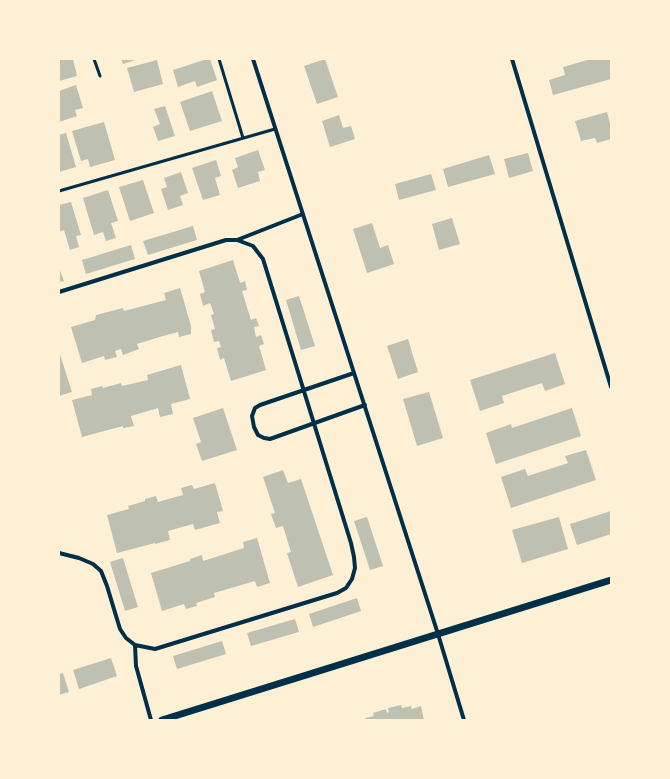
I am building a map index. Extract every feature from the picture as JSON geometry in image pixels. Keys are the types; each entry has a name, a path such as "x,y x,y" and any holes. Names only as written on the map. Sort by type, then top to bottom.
{"street":[{"path":"253,59 438,634 464,720"},
{"path":"512,59 611,386"},
{"path":"237,240 303,214"},
{"path":"59,292 226,240 237,240 253,246 263,259 354,556 355,568 352,579 346,588 337,594 155,649 135,645 126,638 120,628 101,571 93,564 79,558 59,553"},
{"path":"354,373 260,404 255,408 252,416 254,428 258,435 270,439 365,406"},
{"path":"162,720 611,580"},
{"path":"135,645 136,666 151,720"}],"lane":[{"path":"94,59 100,76"},
{"path":"219,59 244,138"},
{"path":"59,191 275,129"}],"building":[{"path":"59,59 73,59 77,76 59,81"},
{"path":"121,59 139,59 123,64"},
{"path":"210,59 217,80 197,87 195,81 178,87 173,70"},
{"path":"325,59 338,97 317,104 304,66"},
{"path":"591,59 611,59 611,79 553,95 549,80 565,75 563,67"},
{"path":"157,60 163,84 134,92 127,68"},
{"path":"76,85 83,108 75,110 77,116 59,122 59,91"},
{"path":"212,91 222,121 190,131 180,102"},
{"path":"165,106 175,136 158,141 153,127 160,124 154,109"},
{"path":"607,112 611,127 611,139 597,143 595,138 581,141 575,121"},
{"path":"339,115 343,128 351,126 355,139 330,147 322,121"},
{"path":"104,122 115,160 90,167 88,159 81,161 72,131"},
{"path":"66,133 76,167 59,172 59,135"},
{"path":"258,150 265,170 258,172 260,181 238,188 232,170 238,167 235,158"},
{"path":"528,153 533,171 509,178 504,159"},
{"path":"489,155 495,174 448,187 443,169"},
{"path":"216,160 221,176 215,178 220,195 203,200 192,168"},
{"path":"181,172 188,193 180,196 183,205 168,210 161,189 167,187 164,178"},
{"path":"431,174 436,190 399,200 395,184"},
{"path":"143,180 154,213 130,221 119,187"},
{"path":"108,190 118,221 111,223 116,238 106,241 103,232 94,235 83,198"},
{"path":"71,202 81,235 76,236 79,247 70,250 64,230 59,232 59,205"},
{"path":"452,218 460,244 439,250 432,224"},
{"path":"372,223 380,248 388,245 394,264 367,273 353,229"},
{"path":"193,226 197,240 148,255 143,241"},
{"path":"131,245 135,259 86,274 82,260"},
{"path":"233,260 240,283 245,281 247,290 242,291 251,320 256,318 259,326 254,327 256,337 261,335 264,344 259,346 266,370 231,381 224,358 220,360 217,348 221,347 219,341 214,342 211,330 215,329 211,315 214,314 210,303 203,306 200,294 205,292 199,271"},
{"path":"59,268 64,281 59,282"},
{"path":"180,288 191,326 191,334 179,337 178,332 137,344 139,349 123,355 121,349 115,351 117,357 105,360 104,356 82,363 71,327 95,320 96,315 123,308 124,311 166,300 164,293"},
{"path":"299,296 315,346 301,350 286,300"},
{"path":"408,339 418,372 398,379 387,346"},
{"path":"59,351 72,392 59,396"},
{"path":"555,353 565,384 545,391 542,383 502,396 504,403 480,411 470,380"},
{"path":"181,365 190,399 171,404 173,414 160,417 158,408 131,416 134,426 123,428 123,426 82,437 72,400 92,395 91,389 102,386 103,388 121,383 122,386 148,380 147,375"},
{"path":"429,392 443,438 417,446 403,399"},
{"path":"223,408 237,450 202,461 196,444 201,442 193,418"},
{"path":"572,408 581,436 496,464 486,433 511,424 512,428"},
{"path":"586,450 596,480 511,508 501,477 525,469 528,476 568,463 565,456"},
{"path":"283,470 288,483 301,479 333,575 298,587 287,553 291,552 283,526 276,528 271,514 275,513 263,477"},
{"path":"215,483 223,511 217,512 220,523 195,530 193,524 168,531 170,540 117,553 107,515 129,509 128,506 156,496 158,502 183,495 181,488 192,485 194,489"},
{"path":"611,511 611,534 577,545 570,524"},
{"path":"367,517 383,566 370,570 354,521"},
{"path":"559,517 568,549 522,563 512,530"},
{"path":"257,538 270,583 257,587 255,581 214,593 215,597 196,603 197,606 186,609 184,604 162,611 151,573 190,561 190,559 202,555 203,561 244,548 243,542"},
{"path":"123,558 138,607 125,611 110,562"},
{"path":"357,598 361,611 313,627 309,614"},
{"path":"295,619 299,632 251,646 247,633"},
{"path":"222,641 226,654 177,669 173,656"},
{"path":"111,658 117,676 79,689 73,670"},
{"path":"63,673 69,692 59,695 59,674"},
{"path":"401,705 402,708 411,706 412,709 421,706 424,720 366,720 365,718 374,716 373,713 386,709 387,713 389,712 388,708"}]}
